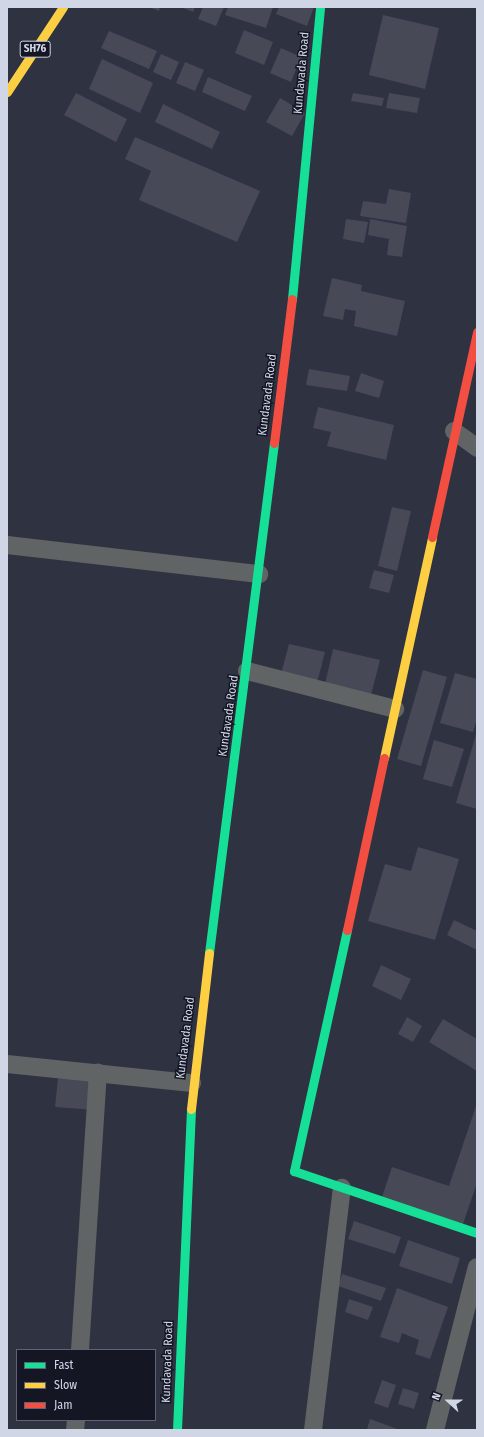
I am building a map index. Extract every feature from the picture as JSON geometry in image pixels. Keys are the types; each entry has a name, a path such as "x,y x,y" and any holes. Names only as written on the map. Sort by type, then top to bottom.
{"street":[{"name":"SH76","path":"7,92 63,7"},
{"name":"Kundavada Road","path":"177,1430 192,1083 247,671 295,274 320,7"},
{"path":"477,332 454,431 294,1171 477,1233"},
{"path":"454,431 477,448"},
{"path":"7,545 259,574"},
{"path":"247,671 395,709"},
{"path":"7,1064 192,1083"},
{"path":"80,1349 98,1073"},
{"path":"313,1430 342,1188"},
{"path":"435,1430 477,1267"}],"building":[{"path":"149,7 160,7 159,11"},
{"path":"181,7 195,7 193,12"},
{"path":"203,7 224,7 216,26 198,19"},
{"path":"228,7 273,7 266,28 225,15"},
{"path":"279,7 314,7 307,26 276,14"},
{"path":"383,15 439,28 425,89 369,75"},
{"path":"244,30 273,42 264,65 235,53"},
{"path":"109,31 157,51 149,69 101,48"},
{"path":"281,48 301,57 291,82 270,73"},
{"path":"161,54 179,62 171,80 153,72"},
{"path":"102,59 153,83 140,113 89,89"},
{"path":"185,62 204,70 195,91 176,83"},
{"path":"208,77 252,96 245,111 202,92"},
{"path":"76,93 127,119 116,142 64,115"},
{"path":"353,93 384,98 382,106 351,101"},
{"path":"389,93 420,98 417,113 386,108"},
{"path":"280,98 305,113 292,136 266,122"},
{"path":"163,104 220,132 212,149 155,122"},
{"path":"135,137 260,191 237,242 139,200 151,171 125,159"},
{"path":"389,189 411,193 406,223 360,216 363,201 386,204"},
{"path":"346,219 368,222 364,243 343,239"},
{"path":"370,219 407,226 402,257 387,255 389,239 368,235"},
{"path":"332,278 362,285 361,291 405,301 397,336 354,326 356,311 345,309 343,320 323,316"},
{"path":"309,369 350,376 347,391 306,385"},
{"path":"361,373 384,381 379,398 355,391"},
{"path":"318,407 394,425 386,460 327,446 331,432 313,428"},
{"path":"392,507 411,511 397,571 378,566"},
{"path":"374,570 394,575 389,593 369,588"},
{"path":"289,644 325,652 317,683 281,674"},
{"path":"333,649 380,660 371,695 325,684"},
{"path":"423,670 447,677 421,766 397,759"},
{"path":"455,673 477,679 477,719 473,732 440,723"},
{"path":"477,731 477,809 456,803"},
{"path":"434,740 464,749 452,787 423,779"},
{"path":"418,847 459,859 435,940 368,921 385,864 411,871"},
{"path":"454,920 477,931 477,950 447,935"},
{"path":"381,965 411,979 401,1000 372,986"},
{"path":"407,1017 422,1026 413,1042 398,1034"},
{"path":"443,1019 477,1039 477,1071 429,1042"},
{"path":"58,1078 98,1081 95,1110 55,1107"},
{"path":"477,1103 477,1183 463,1224 382,1197 392,1167 449,1186"},
{"path":"354,1221 401,1237 395,1254 348,1239"},
{"path":"408,1240 460,1258 452,1284 399,1266"},
{"path":"342,1274 386,1288 381,1301 338,1286"},
{"path":"397,1288 448,1307 430,1359 415,1354 419,1340 402,1333 399,1343 380,1337"},
{"path":"349,1299 373,1307 368,1320 345,1312"},
{"path":"382,1380 396,1385 388,1408 374,1403"},
{"path":"403,1388 419,1393 414,1409 398,1404"},
{"path":"370,1419 400,1430 367,1429"}],"traffic: fast":[{"path":"292,299 320,7"},
{"path":"209,953 274,443"},
{"path":"347,930 294,1171 477,1233"},
{"path":"177,1430 191,1109"}],"traffic: slow":[{"path":"7,92 63,7"},
{"path":"384,758 432,537"},
{"path":"191,1109 209,953"}],"traffic: jam":[{"path":"274,443 292,299"},
{"path":"432,537 477,332"},
{"path":"347,930 384,758"}]}
